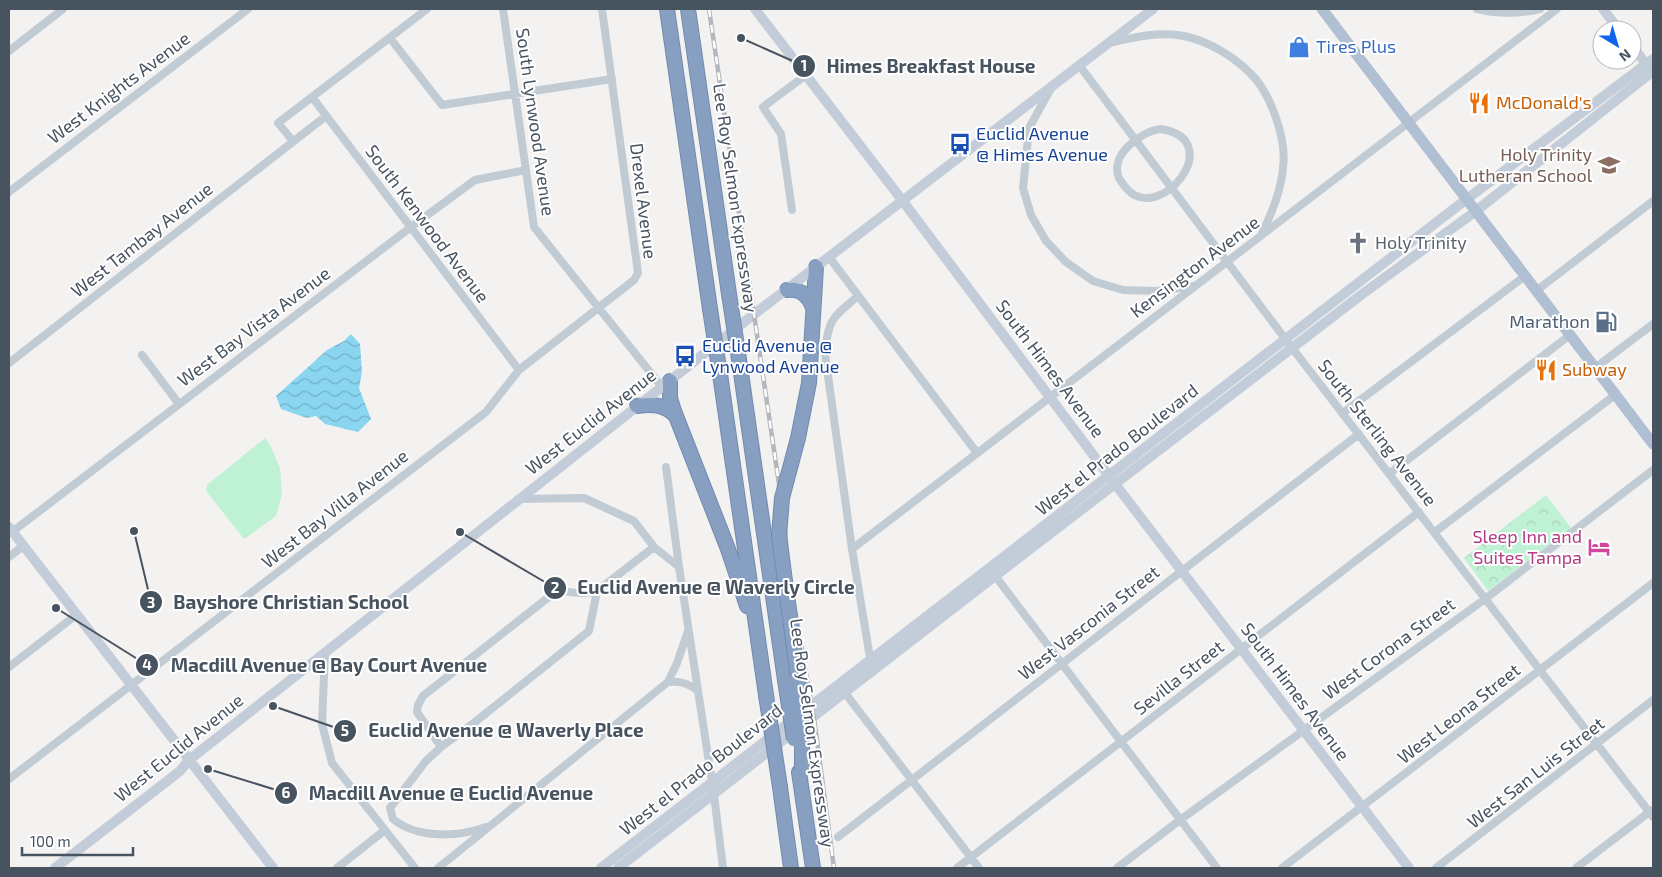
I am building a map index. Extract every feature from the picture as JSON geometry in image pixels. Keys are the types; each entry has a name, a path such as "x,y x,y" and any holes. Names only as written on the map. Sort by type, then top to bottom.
{"highway":[{"path":"667,9 791,868"},
{"name":"Lee Roy Selmon Expressway","path":"688,9 813,868"},
{"path":"800,774 802,736 797,670 779,536 782,498 798,438 809,383 816,267"},
{"path":"787,290 802,292 813,308"},
{"path":"666,384 675,415 728,549 758,638"},
{"path":"637,406 657,405 666,408 675,415"}],"main road":[{"path":"1322,9 1653,444"}],"street":[{"path":"9,51 63,9"},
{"name":"West Knights Avenue","path":"9,192 248,9"},
{"path":"293,141 278,123 427,9"},
{"name":"South Lynwood Avenue","path":"503,9 534,227 598,308"},
{"name":"Drexel Avenue","path":"598,308 628,287 638,273 602,9"},
{"name":"South Himes Avenue","path":"755,9 1409,868"},
{"name":"West Euclid Avenue","path":"55,868 180,771 189,760 518,499 902,200 1153,9"},
{"path":"1478,9 1493,13 1526,12 1540,9"},
{"name":"Kensington Avenue","path":"852,549 1557,9"},
{"path":"1603,9 1611,20"},
{"path":"1109,42 1156,35 1183,36 1211,46 1232,58 1251,74 1274,112 1282,138 1284,168 1273,212 1261,235"},
{"path":"390,38 442,106 612,79"},
{"path":"1642,57 1652,68"},
{"name":"South Sterling Avenue","path":"1079,65 1286,340 1539,670 1652,812"},
{"name":"West el Prado Boulevard","path":"601,868 838,684 992,572 1198,414 1286,340 1467,199 1652,68"},
{"name":"West el Prado Boulevard","path":"1198,414 1293,349 1476,210 1652,68"},
{"path":"792,210 781,134 764,107 806,75"},
{"path":"1053,85 1039,107 1029,128 1023,188 1031,215 1046,241 1066,262 1093,281 1123,290 1156,291 1196,285"},
{"name":"South Kenwood Avenue","path":"312,97 519,370"},
{"name":"West Tambay Avenue","path":"9,363 326,116"},
{"path":"1161,129 1175,133 1186,143 1189,164 1184,176 1172,188 1151,197 1140,196 1130,191 1120,180 1118,171 1122,155 1143,134 1161,129"},
{"name":"West Bay Vista Avenue","path":"10,530 475,180 526,170"},
{"path":"1536,291 1653,201"},
{"path":"829,257 977,453"},
{"path":"1343,413 1525,276"},
{"path":"1354,286 1361,296"},
{"path":"858,296 834,316 829,328 825,354 852,549 870,660 874,670"},
{"path":"598,308 666,384"},
{"name":"West Bay Villa Avenue","path":"9,779 486,412 519,370 598,308"},
{"path":"1595,368 1653,324"},
{"path":"1389,474 1570,335"},
{"path":"142,355 179,404"},
{"path":"1435,532 1615,395"},
{"name":"West Vasconia Street","path":"838,837 1359,434"},
{"path":"666,466 723,868"},
{"name":"West Corona Street","path":"1117,868 1485,598 1653,470"},
{"path":"518,499 584,498 634,521 654,547 679,567"},
{"name":"Sevilla Street","path":"956,868 1419,512"},
{"path":"10,530 273,868"},
{"path":"9,557 23,546"},
{"path":"441,747 417,712 418,705 423,696 550,596 558,591 566,590 580,593 597,591 654,547"},
{"path":"992,572 1217,868"},
{"name":"West el Prado Boulevard","path":"618,868 846,693 992,572"},
{"name":"West Leona Street","path":"1282,868 1653,583"},
{"path":"492,824 470,833 436,835 399,824 393,819 390,808 425,762 441,747 589,631 597,591"},
{"path":"9,667 76,615"},
{"path":"438,868 668,682 689,629"},
{"path":"325,652 322,724 332,763 415,868"},
{"path":"668,682 679,681 697,690"},
{"path":"838,684 979,868"},
{"name":"West San Luis Street","path":"1436,868 1653,700"},
{"path":"1576,868 1652,812"},
{"path":"337,868 393,819"}],"green space":[{"path":"265,438 280,468 282,494 276,516 244,539 206,491 207,485"},
{"path":"1546,495 1571,528 1488,591 1464,558"},
{"path":"1523,522 1542,546 1528,557 1509,533"}],"water":[{"path":"351,334 360,344 362,372 359,388 371,419 358,432 325,424 316,416 307,418 281,409 276,396 327,350 344,341"}],"railway":[{"path":"709,9 784,518 789,576 814,718 834,868"}],"place":[{"name":"Himes Breakfast House","path":"741,38"},
{"name":"Tires Plus","path":"1299,47"},
{"name":"McDonald's","path":"1479,103"},
{"name":"Euclid Avenue @ Himes Avenue","path":"960,144"},
{"name":"Holy Trinity Lutheran School","path":"1609,165"},
{"name":"Holy Trinity","path":"1358,243"},
{"name":"Marathon","path":"1606,322"},
{"name":"Euclid Avenue @ Lynwood Avenue","path":"685,356"},
{"name":"Subway","path":"1546,370"},
{"name":"Bayshore Christian School","path":"134,531"},
{"name":"Euclid Avenue @ Waverly Circle","path":"460,532"},
{"name":"Sleep Inn and Suites Tampa","path":"1599,547"},
{"name":"Macdill Avenue @ Bay Court Avenue","path":"56,608"},
{"name":"Euclid Avenue @ Waverly Place","path":"273,706"},
{"name":"Macdill Avenue @ Euclid Avenue","path":"208,769"}]}
